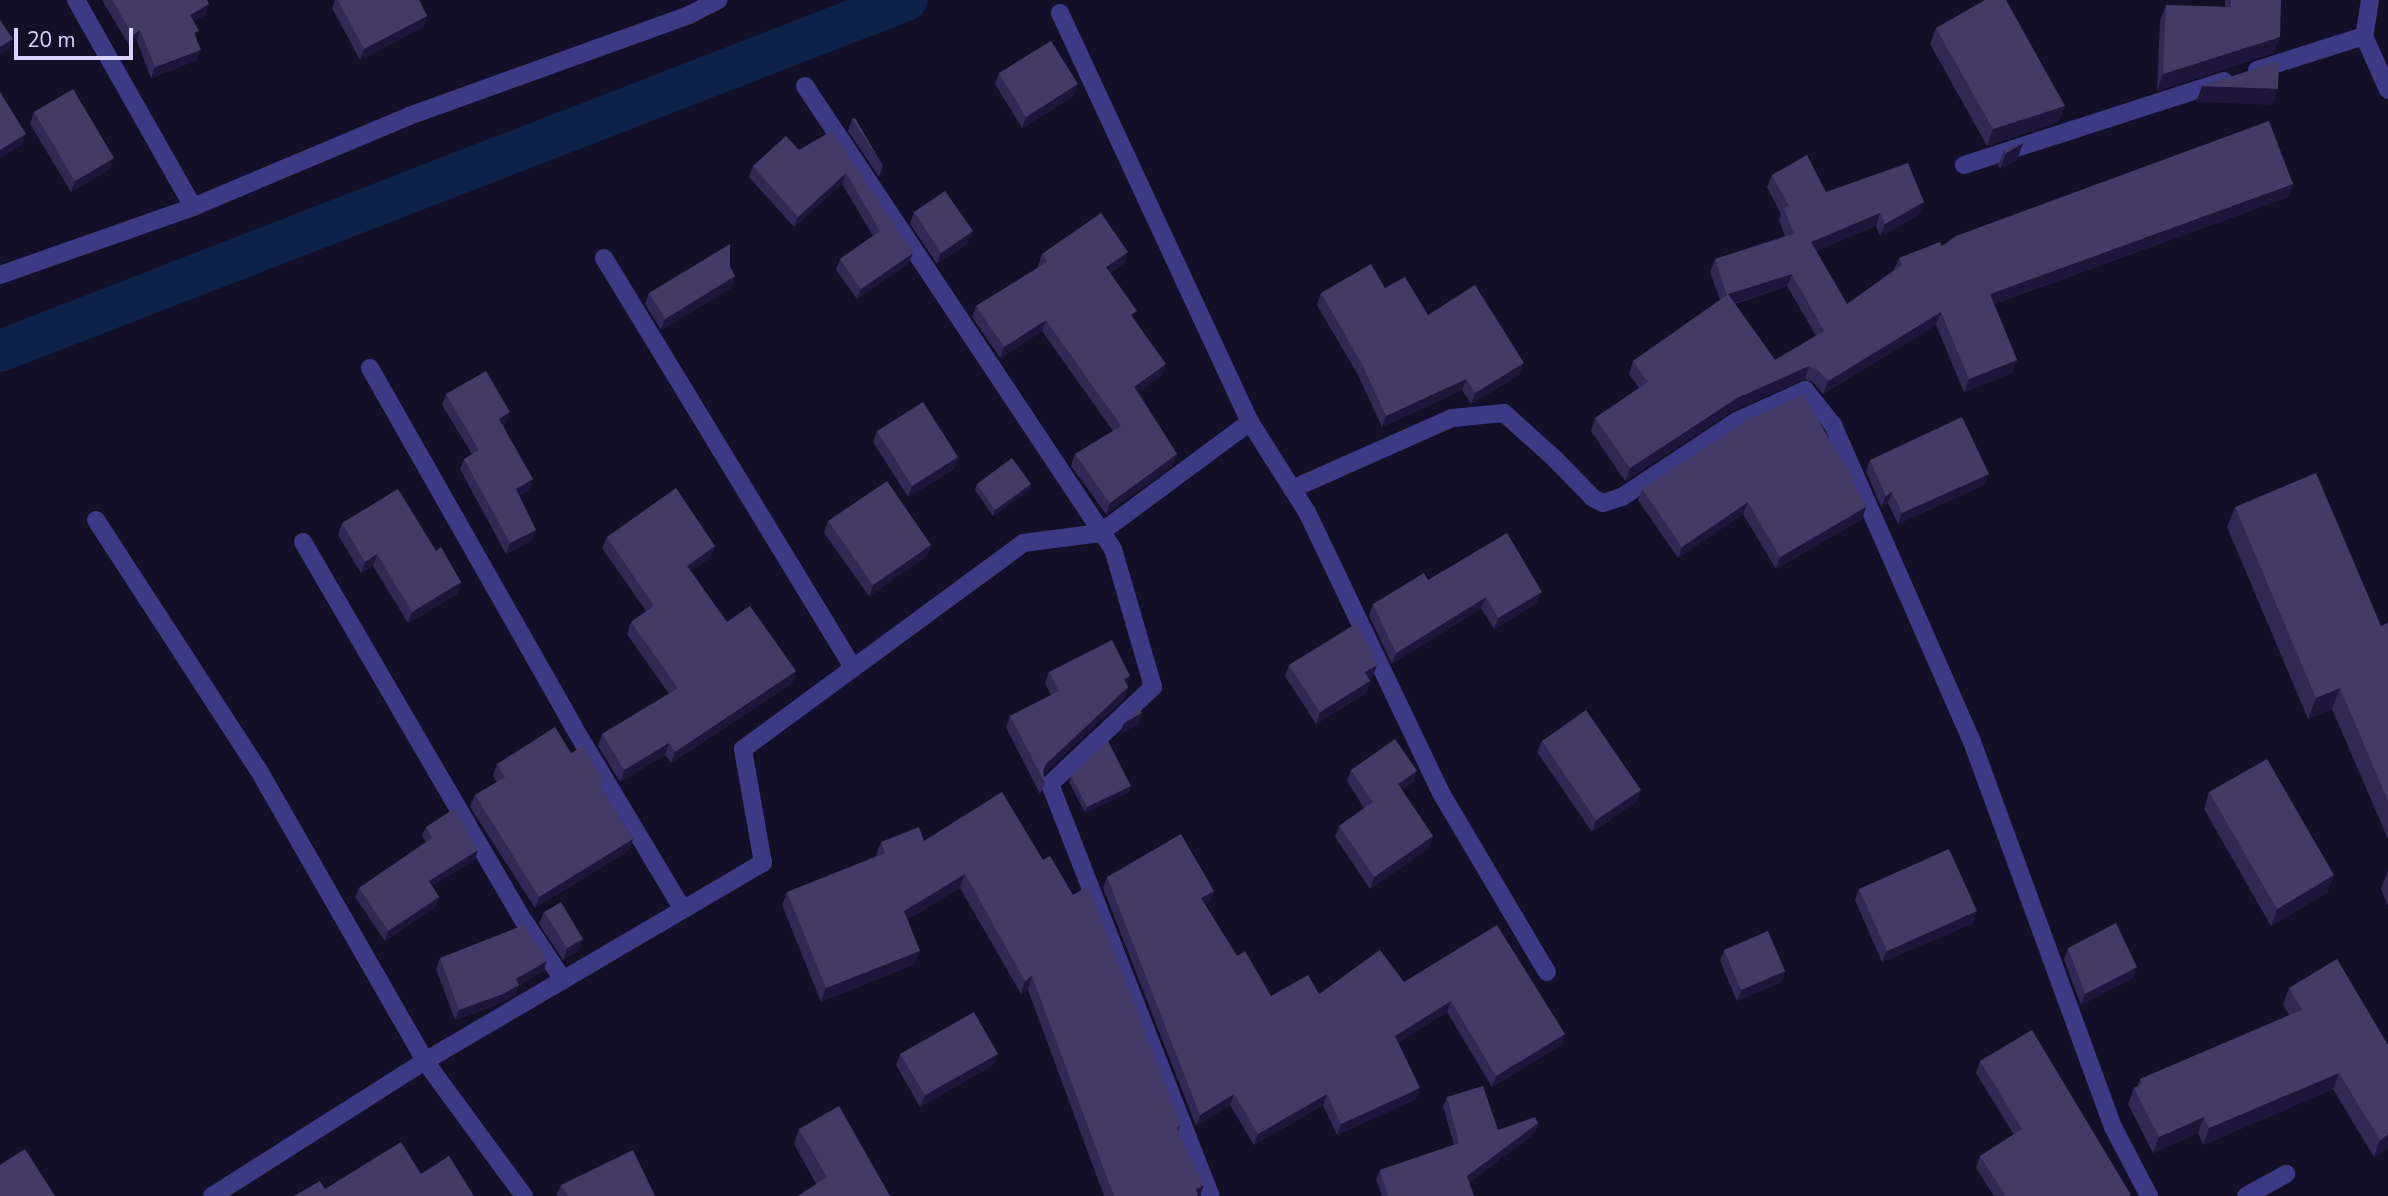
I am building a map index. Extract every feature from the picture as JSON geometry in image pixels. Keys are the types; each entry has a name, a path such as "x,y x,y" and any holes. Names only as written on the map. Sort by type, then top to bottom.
{"street":[{"path":"76,0 192,207"},
{"path":"0,275 192,207 408,116 685,7 718,0"},
{"path":"2370,0 2364,36 2388,90"},
{"path":"1060,13 1250,422 1307,512 1441,793 1547,972"},
{"path":"1964,165 2364,36"},
{"path":"804,86 1113,549 1153,687 1050,784 1211,1196"},
{"path":"604,258 853,668"},
{"path":"370,368 573,726 683,910"},
{"path":"1292,489 1452,418 1504,413 1593,498 1603,503 1622,497 1737,421 1804,390 1833,425 1970,739 2113,1127 2149,1196"},
{"path":"212,1196 425,1061 763,863 743,749 1023,543 1100,533 1250,422"},
{"path":"96,520 258,769 425,1061 524,1196"},
{"path":"303,542 524,921 563,980"},
{"path":"2246,1196 2286,1174"}],"building":[{"path":"112,0 207,0 209,4 190,15 199,31 194,33 201,50 155,67 140,30 133,35"},
{"path":"338,0 419,0 427,16 364,49"},
{"path":"1985,0 2006,0 2065,106 1993,129 1936,28"},
{"path":"2231,0 2281,0 2280,37 2163,74 2166,5 2231,7"},
{"path":"0,20 13,39 0,47"},
{"path":"1051,41 1078,84 1026,117 999,73"},
{"path":"2279,61 2278,89 2202,86"},
{"path":"73,89 114,158 75,181 34,112"},
{"path":"0,92 26,134 0,150"},
{"path":"855,118 883,166 852,119"},
{"path":"2269,121 2293,184 1990,294 2017,360 1969,379 1941,312 1828,381 1818,370 1809,366 1737,398 1630,468 1595,418 1648,382 1633,361 1727,295 1715,259 1794,234 1784,208 1789,206 1772,175 1807,155 1826,192 1908,163 1924,202 1885,224 1880,213 1811,242 1847,304 1902,265 1899,258 1940,242 1942,246 1956,236","holes":["1792,274 1824,331 1775,360 1728,294"]},
{"path":"832,131 913,253 861,289 840,259 880,231 846,173 798,217 753,166 786,136 799,150"},
{"path":"2023,143 2006,153 2004,150"},
{"path":"945,191 973,231 941,253 914,212"},
{"path":"1101,213 1128,252 1106,267 1137,311 1131,315 1166,364 1134,387 1177,454 1110,503 1075,454 1121,426 1046,320 1004,347 976,306 1047,262 1042,254"},
{"path":"730,244 730,267 735,276 665,319 649,293"},
{"path":"1371,264 1385,288 1405,277 1428,315 1475,285 1524,363 1475,393 1466,379 1386,416 1362,364 1321,293"},
{"path":"486,371 510,412 499,419 533,479 516,489 536,530 510,543 464,459 479,450 446,394"},
{"path":"1806,393 1804,397 1848,470 1866,507 1780,557 1748,502 1682,547 1642,489 1747,420"},
{"path":"923,402 958,457 912,486 877,431"},
{"path":"1962,417 1989,474 1902,513 1892,492 1886,496 1870,460"},
{"path":"1012,458 1031,484 995,510 977,484"},
{"path":"2316,473 2381,626 2388,623 2388,801 2340,688 2316,698 2235,507"},
{"path":"887,481 931,545 873,585 828,521"},
{"path":"676,488 715,546 687,566 727,622 750,606 796,671 675,752 669,743 624,770 602,734 678,688 631,622 654,606 607,537"},
{"path":"398,489 436,551 441,547 461,582 412,612 377,554 365,562 342,523"},
{"path":"1507,533 1542,592 1498,618 1486,597 1396,653 1373,604 1424,573 1428,580"},
{"path":"1357,623 1377,665 1365,672 1370,681 1320,712 1289,665"},
{"path":"1112,640 1130,676 1124,679 1128,687 1046,764 1043,771 1045,783 1010,716 1059,691 1049,672"},
{"path":"1139,708 1142,713 1124,723"},
{"path":"1586,710 1641,790 1596,820 1542,741"},
{"path":"555,727 571,753 583,746 604,782 600,785 633,839 539,897 475,795 505,777 497,764"},
{"path":"1395,739 1417,771 1398,784 1433,836 1374,877 1339,826 1373,802 1351,770"},
{"path":"1108,741 1131,786 1087,807 1071,776"},
{"path":"2267,759 2334,875 2277,909 2209,792"},
{"path":"1002,792 1043,860 1050,856 1073,895 1088,886 1181,1125 1176,1128 1204,1185 1196,1189 1198,1196 1114,1196 1032,976 1025,981 965,874 904,911 920,951 826,988 787,892 885,853 881,842 919,827 924,841"},
{"path":"454,809 478,850 429,881 439,897 388,931 359,888 432,838 426,827"},
{"path":"1181,834 1214,891 1201,898 1237,956 1245,951 1271,996 1308,975 1319,994 1380,950 1404,982 1497,925 1565,1034 1496,1076 1451,1001 1395,1036 1420,1088 1341,1124 1327,1094 1258,1134 1234,1094 1200,1115 1107,877"},
{"path":"1949,849 1977,911 1887,951 1859,889"},
{"path":"561,902 583,939 567,948 544,912"},
{"path":"2116,923 2137,967 2085,994 2068,948"},
{"path":"524,925 547,961 516,979 519,985 503,994 459,1010 440,958"},
{"path":"1768,931 1785,971 1741,990 1724,950"},
{"path":"2337,959 2388,1045 2388,1135 2380,1140 2339,1073 2209,1128 2204,1117 2159,1137 2134,1088 2142,1084 2140,1079 2302,1010 2289,988"},
{"path":"974,1012 998,1054 925,1095 900,1054"},
{"path":"2032,1030 2131,1195 2006,1196 1980,1156 2022,1129 1980,1061"},
{"path":"1483,1086 1498,1130 1535,1117 1538,1123 1467,1176 1474,1196 1388,1196 1380,1170 1459,1143 1447,1097"},
{"path":"839,1106 890,1196 798,1196 827,1177 799,1129"},
{"path":"401,1142 421,1174 449,1156 474,1196 294,1196 320,1181 325,1189"},
{"path":"25,1149 55,1196 0,1196 0,1165"},
{"path":"633,1150 655,1196 568,1196 561,1185"}],"waterway":[{"path":"0,351 906,0"}]}
